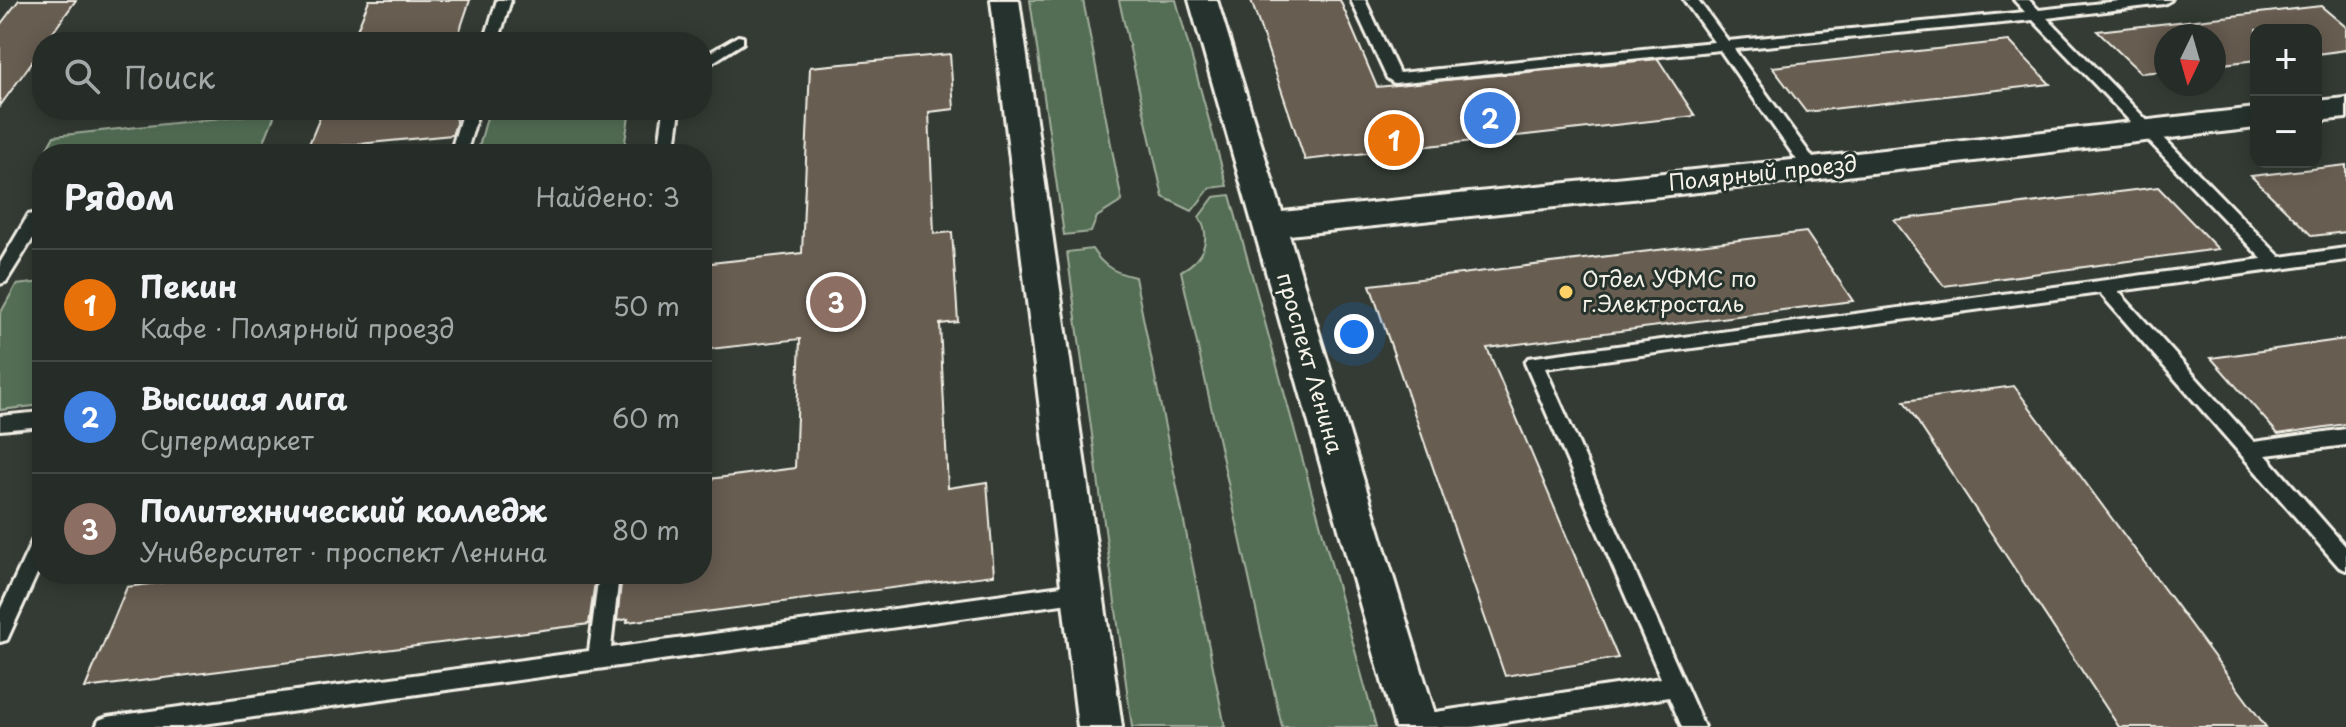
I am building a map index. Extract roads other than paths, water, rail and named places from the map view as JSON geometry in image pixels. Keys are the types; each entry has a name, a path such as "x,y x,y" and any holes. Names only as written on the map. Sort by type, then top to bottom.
{"street":[{"path":"1005,0 1100,727"},
{"name":"проспект Ленина","path":"1203,0 1417,726"},
{"path":"2322,110 2346,108"},
{"name":"Полярный проезд","path":"1270,225 1812,169 2250,119"}],"lane":[{"path":"494,32 504,0"},
{"path":"1358,0 1394,78 2164,0"},
{"path":"1691,0 1812,169"},
{"path":"2021,0 2276,263"},
{"path":"712,57 738,40"},
{"path":"461,144 468,120"},
{"path":"667,144 671,120"},
{"path":"0,278 32,222"},
{"path":"1693,727 1534,363 2346,254"},
{"path":"2104,287 2346,561"},
{"path":"0,423 32,420"},
{"path":"2250,450 2346,437"},
{"path":"0,633 32,563"},
{"path":"599,658 608,584"},
{"path":"107,727 1083,592"},
{"path":"1417,726 1675,686"}],"place":[{"name":"Высшая лига","path":"1490,118"},
{"name":"Пекин","path":"1394,140"},
{"name":"Отдел УФМС по г.Электросталь","path":"1566,292"},
{"name":"Политехнический колледж","path":"836,302"}]}
